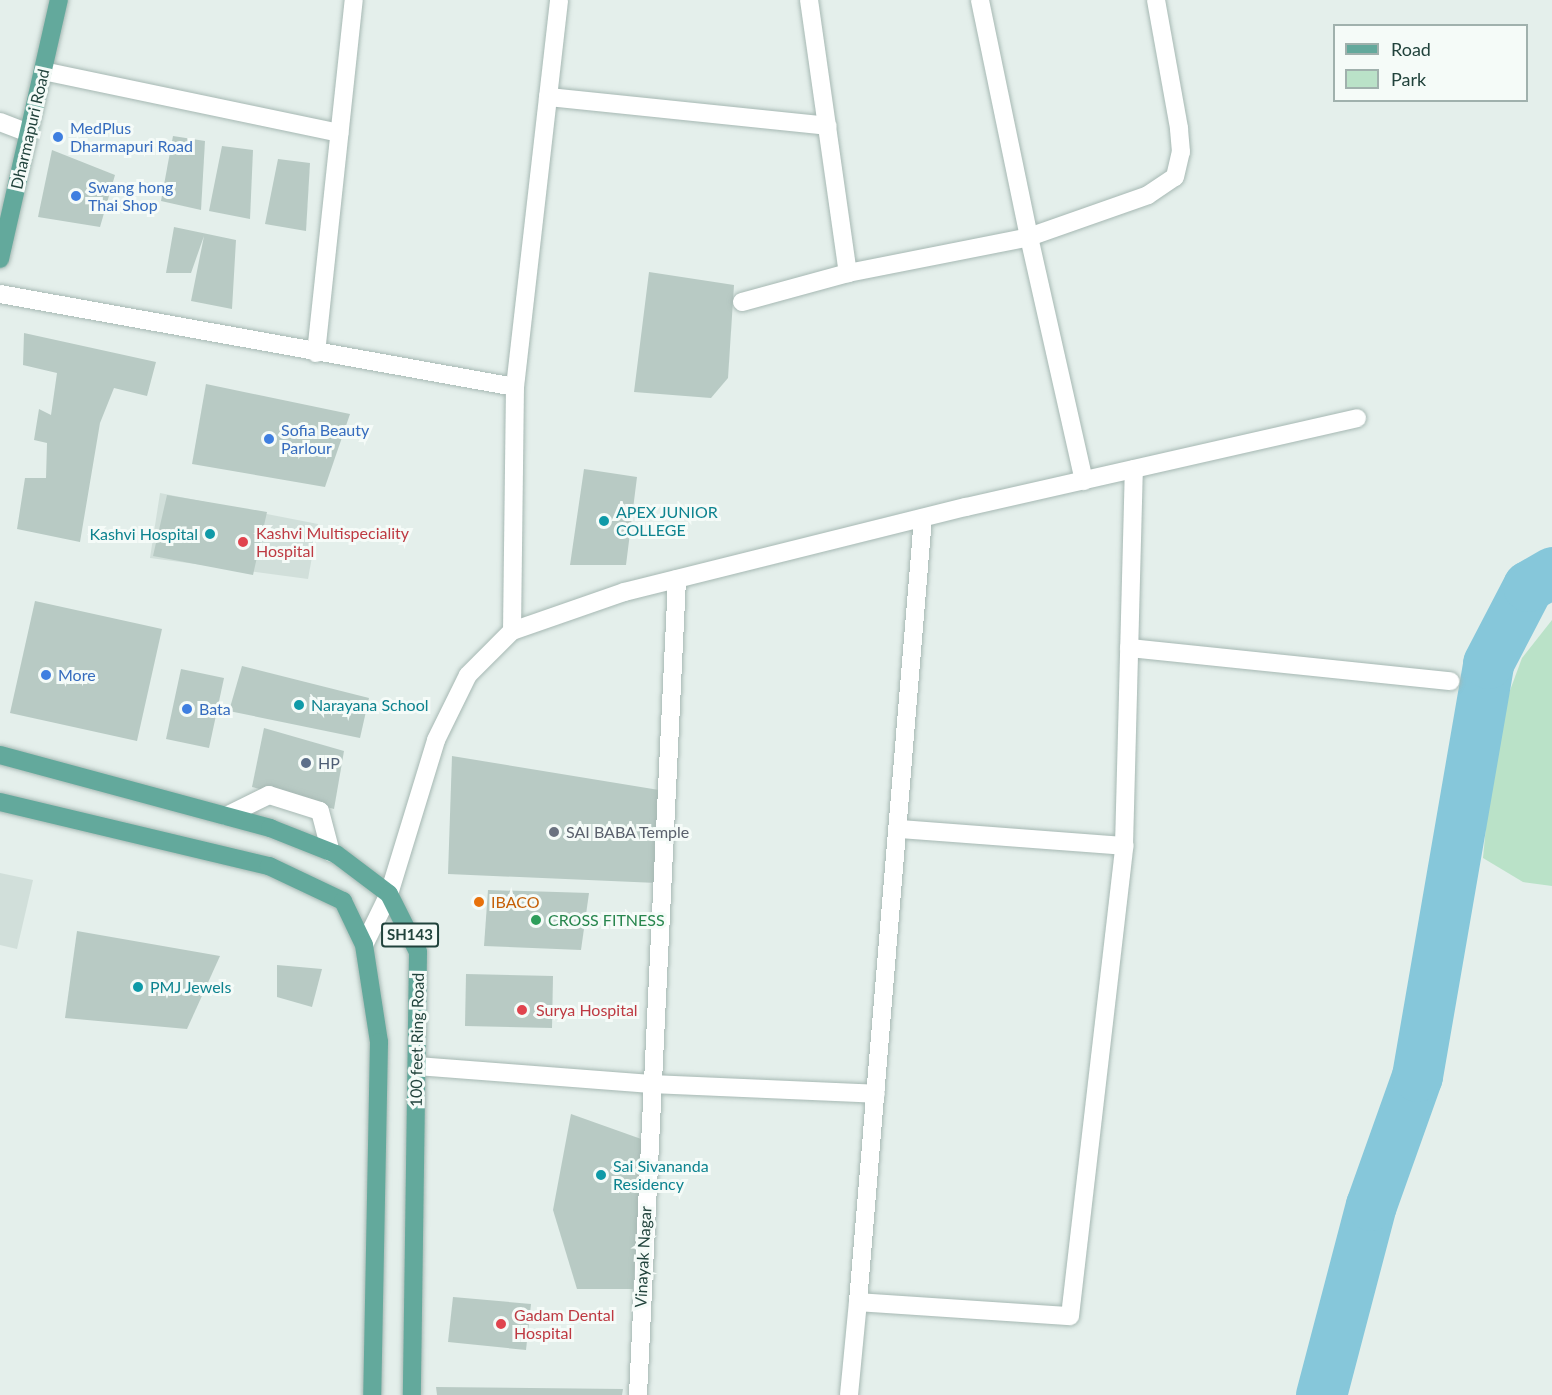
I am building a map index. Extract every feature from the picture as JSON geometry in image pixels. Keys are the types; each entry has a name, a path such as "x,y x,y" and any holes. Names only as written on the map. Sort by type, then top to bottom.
{"main road":[{"name":"Dharmapuri Road","path":"0,259 59,0"},
{"name":"100 feet Ring Road","path":"0,755 226,816 331,853 389,894 418,952 411,1395"},
{"name":"SH143","path":"0,802 269,866 343,901 364,945 379,1042 372,1395"}],"street":[{"path":"316,352 354,0"},
{"path":"512,631 514,387 559,0"},
{"path":"809,0 849,273"},
{"path":"980,0 1029,237 1084,481"},
{"path":"742,302 849,273 1029,237 1148,195 1175,177 1181,152 1179,128 1156,0"},
{"path":"43,71 340,133"},
{"path":"548,97 827,126"},
{"path":"0,122 29,133"},
{"path":"0,294 514,387"},
{"path":"364,945 389,894 436,740 468,675 512,631 624,592 923,518 1358,418"},
{"path":"858,1302 1070,1316 1124,846 1134,469"},
{"path":"849,1395 899,828 923,518"},
{"name":"Vinayak Nagar","path":"638,1395 651,1084 677,579"},
{"path":"1129,648 1450,681"},
{"path":"226,816 269,795 320,810 331,853"},
{"path":"899,828 1124,846"},
{"path":"417,1066 651,1084 876,1094"}],"shaded area":[{"name":"Kashvi Hospital","path":"160,493 318,524 308,579 150,558"},
{"path":"0,873 33,880 17,949 0,945"}],"green space":[{"path":"1552,620 1552,886 1523,882 1483,858 1495,731 1522,658"}],"building":[{"path":"173,136 205,141 201,210 161,201"},
{"path":"222,146 253,150 250,219 209,211"},
{"name":"Swang hong Thai Shop","path":"52,150 115,175 100,227 38,217"},
{"path":"278,159 310,163 306,231 265,224"},
{"path":"174,227 236,240 232,309 191,301 204,236 191,273 166,273"},
{"path":"649,272 734,285 728,378 711,398 634,392"},
{"path":"24,333 156,362 147,396 114,388 100,423 80,542 17,529 25,478 46,478 47,443 34,440 39,409 51,415 57,373 23,365"},
{"name":"Sofia Beauty Parlour","path":"206,384 350,414 325,487 192,464"},
{"name":"APEX JUNIOR COLLEGE","path":"584,469 637,477 626,565 570,565"},
{"name":"Kashvi Hospital","path":"167,495 267,512 253,575 153,556"},
{"path":"35,601 162,629 137,741 10,713"},
{"name":"Narayana School","path":"242,666 369,698 360,738 229,711"},
{"path":"181,669 224,678 209,748 166,739"},
{"path":"264,728 344,751 334,809 252,787"},
{"name":"SAI BABA Temple","path":"452,756 659,790 657,883 448,874"},
{"name":"CROSS FITNESS","path":"488,890 589,893 581,950 484,946"},
{"name":"PMJ Jewels","path":"77,931 220,956 187,1029 65,1018"},
{"path":"277,965 322,969 312,1007 277,997"},
{"path":"466,974 553,976 552,1028 465,1026"},
{"name":"Sai Sivananda Residency","path":"571,1114 644,1140 633,1289 577,1289 553,1210"},
{"path":"453,1297 531,1304 526,1350 448,1342"},
{"path":"436,1387 623,1389 622,1395 437,1395"}],"waterway":[{"path":"1321,1395 1371,1205 1417,1076 1488,663 1528,586 1552,572"}],"place":[{"name":"MedPlus Dharmapuri Road","path":"58,137"},
{"name":"Swang hong Thai Shop","path":"76,196"},
{"name":"Sofia Beauty Parlour","path":"269,439"},
{"name":"APEX JUNIOR COLLEGE","path":"604,521"},
{"name":"Kashvi Hospital","path":"210,534"},
{"name":"Kashvi Multispeciality Hospital","path":"243,542"},
{"name":"More","path":"46,675"},
{"name":"Narayana School","path":"299,705"},
{"name":"Bata","path":"187,709"},
{"name":"HP","path":"306,763"},
{"name":"SAI BABA Temple","path":"554,832"},
{"name":"IBACO","path":"479,902"},
{"name":"CROSS FITNESS","path":"536,920"},
{"name":"PMJ Jewels","path":"138,987"},
{"name":"Surya Hospital","path":"522,1010"},
{"name":"Sai Sivananda Residency","path":"601,1175"},
{"name":"Gadam Dental Hospital","path":"501,1324"}]}
